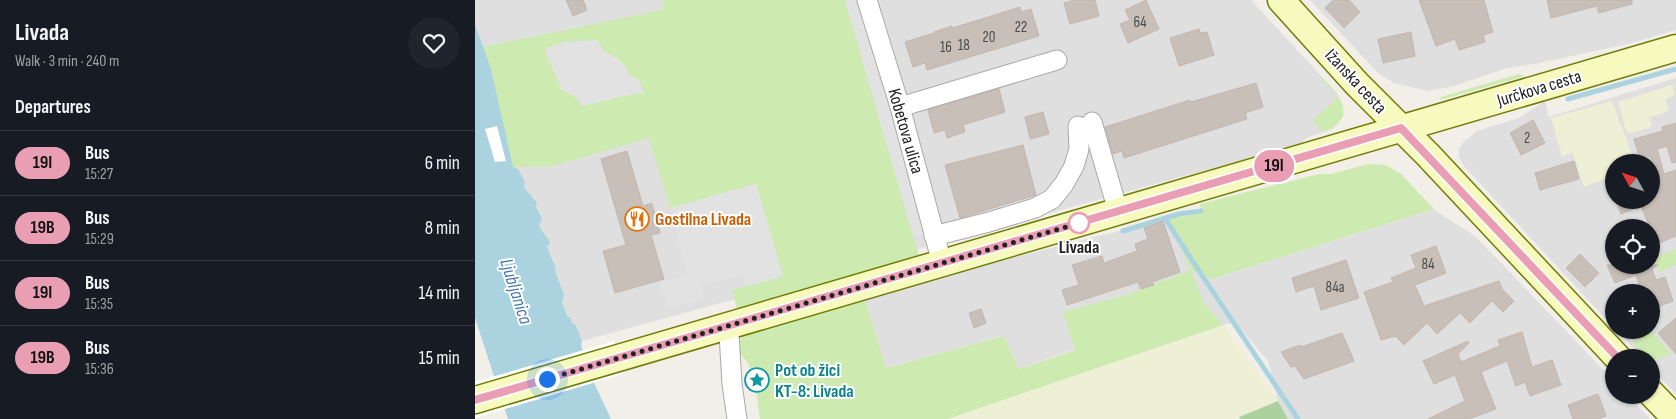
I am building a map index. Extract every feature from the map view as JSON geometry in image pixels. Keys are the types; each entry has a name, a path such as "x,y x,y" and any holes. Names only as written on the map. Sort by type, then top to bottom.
{"main road":[{"name":"Ižanska cesta","path":"1281,0 1362,89 1610,349"},
{"name":"Jurčkova cesta","path":"475,400 1676,48"},
{"path":"1660,402 1676,419"}],"street":[{"name":"Kobetova ulica","path":"867,0 900,107 942,263"},
{"path":"900,107 1057,60"},
{"path":"935,236 999,220 1035,208 1052,199 1064,184 1074,166 1085,124 1118,211"},
{"path":"727,326 737,419"}],"shaded area":[{"path":"475,0 1251,0 1337,93 1343,105 1343,116 1333,129 1308,137 1298,145 582,341 575,324 568,317 562,303 564,295 547,247 547,237 539,226 542,218 524,186 525,182 513,167 491,69 475,24"},
{"path":"845,0 860,0 893,108 926,233 913,236"},
{"path":"1310,0 1676,0 1676,30 1628,44 1507,68 1454,86 1427,91 1394,83 1378,73"},
{"path":"597,40 603,50 625,66 629,75 640,80 641,87 645,93 623,96 583,106 574,96 562,90 544,49 564,42"},
{"path":"1676,78 1676,394 1660,377 1660,349 1634,349 1625,339 1660,339 1660,284 1605,284 1605,318 1463,165 1459,157 1459,149 1462,143 1477,131 1519,118 1545,101 1549,117"},
{"path":"756,184 783,276 748,286 745,274 701,286 704,299 667,309 660,283 687,275 670,208"},
{"path":"1434,209 1481,242 1605,372 1605,404 1636,404 1650,419 1288,419 1278,401 1268,361 1235,322 1223,325 1204,303 1019,369 1004,336 886,368 865,299 947,274 1167,219 1191,270 1212,279"}],"green space":[{"path":"664,0 845,0 919,256 737,309 732,290 783,276 756,184 670,208 649,138 553,166 513,167 483,47 662,10"},
{"path":"1519,74 1525,76 1440,100 1441,97"},
{"path":"1322,77 1335,92 1340,99 1343,106 1341,120 1323,132 1312,121 1338,97"},
{"path":"1672,85 1675,95 1665,99 1669,111 1649,118 1652,127 1627,134 1618,102"},
{"path":"1612,101 1632,154 1605,154 1605,179 1584,187 1573,153 1562,156 1551,118"},
{"path":"1368,164 1386,165 1401,174 1434,209 1212,279 1191,270 1167,219 1202,213 1200,204 1319,174 1331,174"},
{"path":"1676,249 1676,265 1660,272 1661,255"},
{"path":"1191,270 1204,303 1223,325 948,419 760,419 753,369 750,369 748,363 738,351 741,338 746,334 865,299 886,368 1004,336 1019,369 1075,350 1063,312 1130,294"},
{"path":"1223,325 1278,401 1235,419 948,419"},
{"path":"1638,339 1658,339 1671,354 1660,358 1660,349 1639,349 1632,342"},
{"path":"1278,401 1288,419 1240,419 1239,417"}],"water":[{"name":"Ljubljanica","path":"475,24 491,69 513,167 518,169 525,182 524,187 537,203 536,207 542,218 539,226 550,242 547,247 564,295 562,303 568,317 575,324 595,385 611,419 508,419 475,318"}],"pier":[{"path":"497,126 506,161 495,162 485,129"},
{"path":"614,341 623,374 475,418 475,382"}],"building":[{"path":"566,0 583,0 587,10 573,16"},
{"path":"1074,0 1095,0 1099,16 1070,24 1064,3"},
{"path":"1146,0 1159,29 1128,43 1120,24 1130,20 1125,10"},
{"path":"1333,0 1349,0 1360,12 1344,28 1325,8"},
{"path":"1419,0 1484,0 1493,32 1483,35 1485,42 1459,50 1455,39 1436,46"},
{"path":"1547,0 1632,0 1632,4 1599,13 1597,6 1551,18"},
{"path":"1020,7 1021,12 1031,9 1039,36 927,70 925,63 913,67 905,42 952,26 953,28"},
{"path":"1199,29 1200,33 1207,32 1214,55 1179,66 1170,38"},
{"path":"1411,32 1415,56 1383,63 1378,39"},
{"path":"1256,83 1263,107 1245,113 1247,119 1124,158 1122,151 1113,154 1105,127 1190,100 1191,102"},
{"path":"999,89 1005,112 963,125 965,132 947,138 945,130 934,133 928,110"},
{"path":"1043,112 1049,134 1030,139 1025,117"},
{"path":"1533,120 1545,143 1521,155 1510,133"},
{"path":"1676,123 1676,162 1672,163 1667,146 1657,149 1658,154 1638,154 1634,139 1663,131 1662,127"},
{"path":"1023,145 1036,195 960,218 945,165"},
{"name":"Gostilna Livada","path":"627,151 643,206 652,203 660,233 651,235 664,279 615,293 603,251 626,245 601,159"},
{"path":"1660,160 1664,174 1676,170 1676,236 1660,243 1660,219 1646,219 1642,209 1660,209"},
{"path":"1574,161 1579,179 1540,190 1535,173"},
{"path":"1619,209 1634,209 1621,214"},
{"path":"1163,221 1180,272 1152,282 1154,285 1141,289 1138,282 1067,305 1062,290 1079,285 1072,265 1102,256 1104,263 1137,251 1135,244 1148,239 1144,228"},
{"path":"1436,246 1446,273 1415,285 1424,306 1499,281 1502,289 1514,301 1503,312 1492,301 1470,323 1460,313 1437,334 1427,323 1404,345 1395,336 1381,340 1364,292 1393,282 1391,278 1416,268 1411,255"},
{"path":"1580,254 1599,273 1585,287 1566,268"},
{"path":"1346,260 1359,298 1321,310 1314,286 1296,292 1292,278"},
{"path":"1611,274 1654,274 1656,280 1665,277 1673,301 1660,306 1660,284 1639,284 1636,275 1615,283"},
{"path":"981,309 986,323 974,328 969,313"},
{"path":"1676,318 1676,354 1660,335 1660,331"},
{"path":"1522,332 1532,367 1552,360 1561,385 1530,396 1525,382 1516,386 1507,361 1481,372 1496,409 1469,419 1428,419 1465,401 1455,375 1434,384 1423,361 1468,341 1469,343 1458,354 1461,362 1500,346 1498,340"},
{"path":"1342,333 1354,361 1304,379 1295,366 1291,367 1281,352 1300,345 1301,347"},
{"path":"1598,394 1606,416 1598,419 1573,419 1568,405"}],"waterway":[{"path":"1568,99 1676,69"},
{"path":"1123,231 1179,214 1201,211"},
{"path":"1165,218 1298,419"}],"bus line":[{"name":"19I","path":"475,400 1401,128 1610,349"}],"place":[{"name":"Gostilna Livada","path":"637,219"},
{"name":"Livada","path":"1079,223"},
{"name":"Pot ob žici KT-8: Livada","path":"757,380"}],"route":[{"path":"547,379 1083,222 1079,223"}]}
